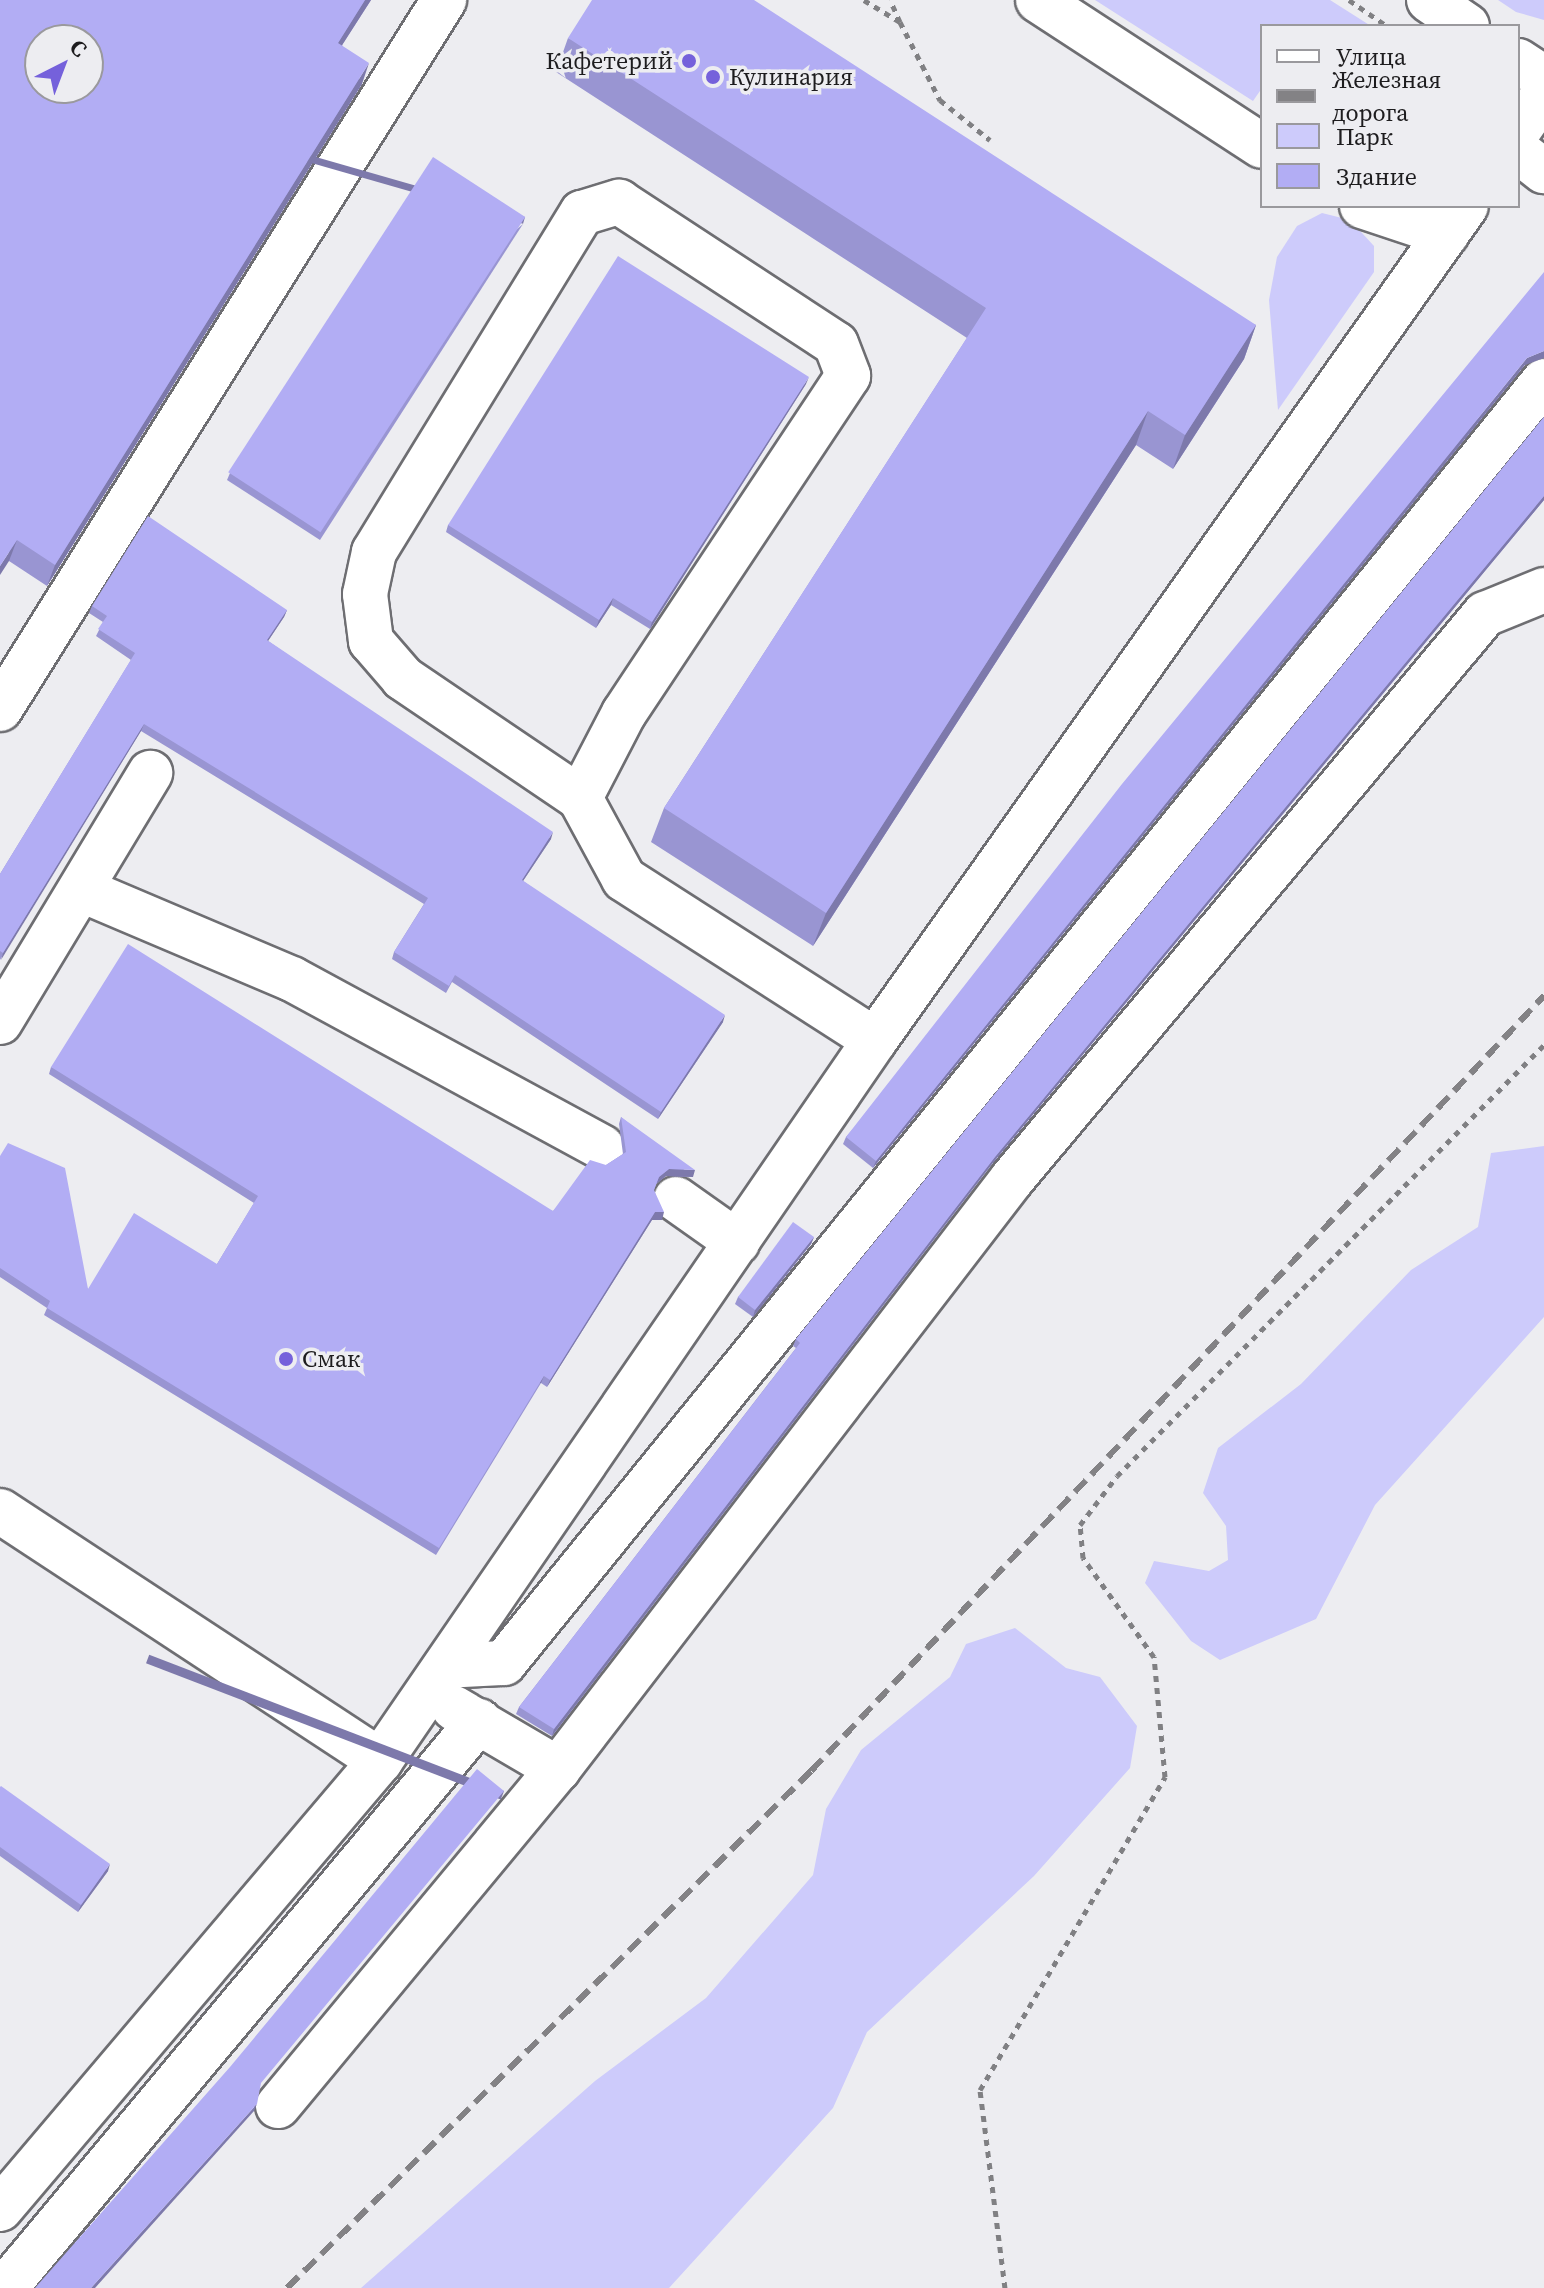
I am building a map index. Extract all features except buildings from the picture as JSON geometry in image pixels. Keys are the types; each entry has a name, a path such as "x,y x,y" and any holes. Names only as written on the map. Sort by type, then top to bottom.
{"lane":[{"path":"0,709 444,0"},
{"path":"1038,0 1260,145"},
{"path":"1429,0 1464,24"},
{"path":"1520,62 1544,78"},
{"path":"1520,128 1544,94"},
{"path":"1520,153 1544,171"},
{"path":"580,798 624,713 848,376 836,344 619,202 582,213 374,552 365,594 371,641 403,678 580,798 624,879 875,1040"},
{"path":"0,2209 380,1761 875,1040 1456,220 1375,208"},
{"path":"436,1680 504,1663 1544,381"},
{"path":"278,2106 558,1769 1052,1131 1485,614 1543,592"},
{"path":"0,1022 150,773"},
{"path":"82,890 292,979 602,1147"},
{"path":"676,1199 737,1242"},
{"path":"0,1511 380,1761"},
{"path":"436,1680 479,1721 558,1769"},
{"path":"5,2288 479,1721"}],"path":[{"path":"864,0 900,22"},
{"path":"890,0 940,100 990,140"},
{"path":"1349,0 1384,24"},
{"path":"1005,2288 980,2090 1062,1962 1165,1777 1154,1657 1083,1558 1080,1525 1117,1476 1544,1045"}],"green space":[{"path":"1095,0 1330,0 1368,24 1260,24 1260,91 1253,101"},
{"path":"1498,0 1544,0 1544,20 1516,12"},
{"path":"1322,213 1350,220 1374,246 1374,272 1278,410 1269,300 1277,257 1297,226"},
{"path":"1544,1146 1544,1317 1375,1505 1316,1619 1220,1660 1191,1641 1145,1583 1154,1561 1209,1571 1228,1560 1226,1526 1203,1493 1218,1448 1301,1384 1411,1270 1478,1227 1491,1153"},
{"path":"1015,1628 1066,1668 1100,1677 1137,1726 1130,1768 1034,1876 867,2032 833,2108 669,2288 361,2288 595,2081 706,1998 813,1875 826,1809 861,1750 950,1677 966,1644"}],"railway":[{"path":"287,2288 811,1771 1544,996"}],"place":[{"name":"Кафетерий","path":"689,61"},
{"name":"Кулинария","path":"713,77"},
{"name":"Смак","path":"286,1359"}]}
